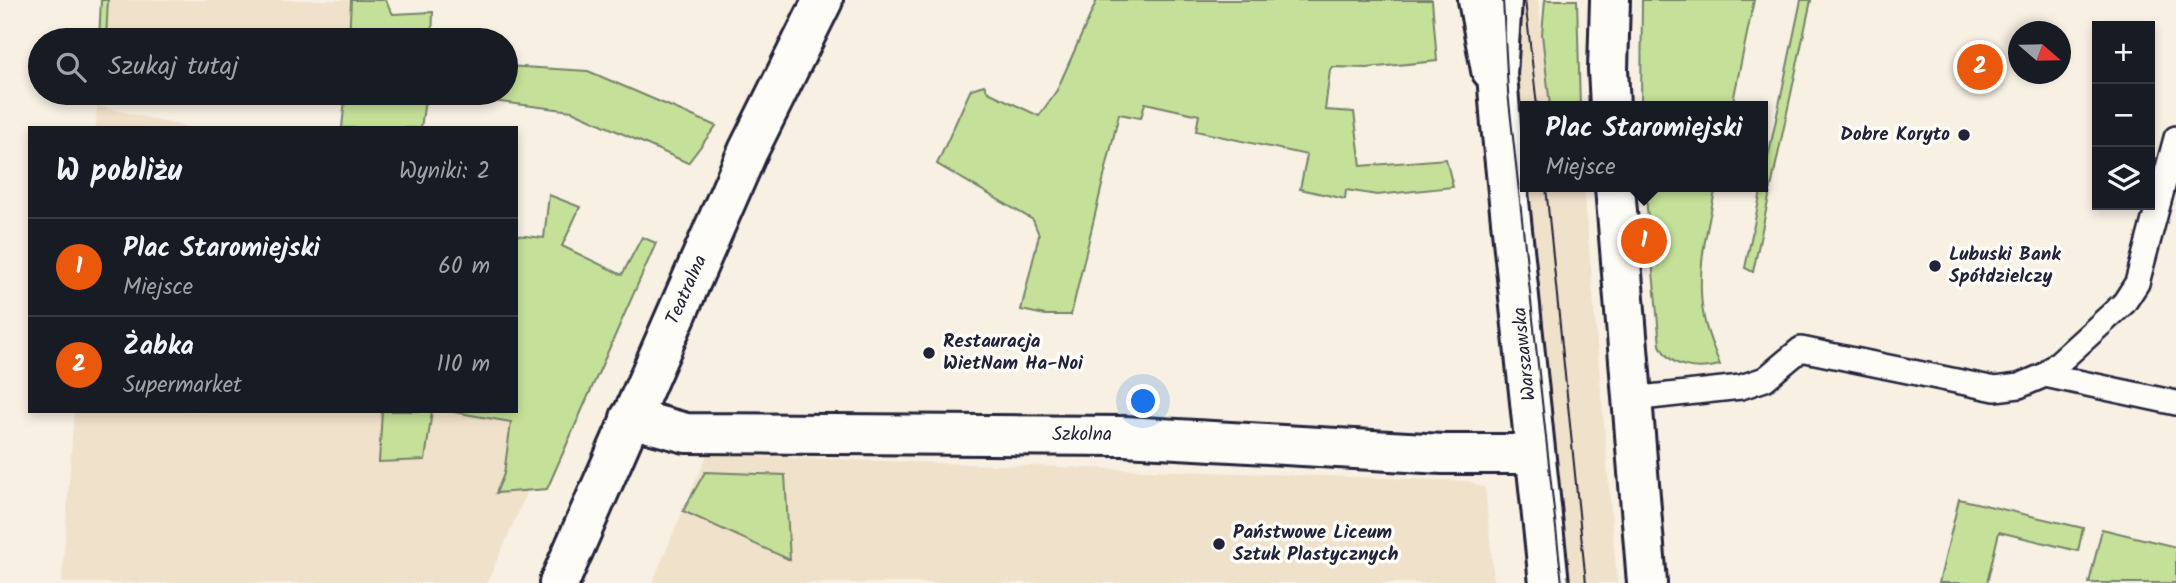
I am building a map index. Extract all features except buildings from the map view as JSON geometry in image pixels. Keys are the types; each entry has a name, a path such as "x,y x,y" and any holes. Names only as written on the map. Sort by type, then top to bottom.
{"street":[{"name":"Teatralna","path":"559,583 748,151 823,0"},
{"path":"1478,0 1501,125"},
{"path":"1501,125 1497,74 1502,0"},
{"path":"1610,0 1610,101"},
{"name":"Warszawska","path":"1501,125 1549,583"},
{"path":"1615,192 1647,583"},
{"name":"Szkolna","path":"630,418 686,433 1124,436 1443,454 1535,454"}],"lane":[{"path":"1632,399 1741,387 1765,379 1801,349 1995,389 2019,386 2045,375 2124,303 2137,283 2176,138"},
{"path":"2045,375 2176,403"}],"shaded area":[{"path":"108,0 352,0 350,28 107,28"},
{"path":"1489,0 1538,0 1549,101 1520,101 1520,192 1584,192 1617,583 1551,583"},
{"path":"97,106 182,126 96,126"},
{"path":"574,386 487,583 62,583 74,413 518,413 518,410"},
{"name":"Państwowe Liceum Sztuk Plastycznych","path":"707,455 1468,481 1485,488 1494,583 652,583"}],"green space":[{"path":"101,0 108,0 107,28 100,28"},
{"path":"351,0 385,0 393,14 433,12 432,28 350,28"},
{"path":"1097,0 1432,0 1437,61 1367,68 1332,67 1325,110 1354,112 1361,166 1446,159 1453,187 1377,195 1346,190 1345,199 1300,189 1307,155 1196,131 1199,115 1145,103 1141,118 1119,114 1071,315 1045,315 1021,310 1039,235 1033,220 937,164 971,89 984,85 988,92 1039,116 1057,90"},
{"path":"1545,0 1577,0 1580,101 1549,101 1542,34"},
{"path":"1642,0 1754,0 1733,101 1641,101"},
{"path":"1801,0 1811,0 1753,272 1745,268 1761,192 1768,192 1768,158"},
{"path":"518,67 588,71 716,126 688,163 572,111 518,104"},
{"path":"344,105 424,105 421,126 342,126"},
{"path":"1645,192 1715,192 1703,252 1701,285 1705,324 1720,365 1702,368 1685,366 1670,359 1660,345"},
{"path":"549,195 580,207 562,246 622,275 642,237 656,243 547,489 496,493 504,474 511,422 459,413 518,413 518,235 544,238"},
{"path":"382,413 432,413 425,460 379,462"},
{"path":"705,472 785,475 790,560 683,511"},
{"path":"1959,499 2083,528 2078,551 1999,532 1987,583 1939,583"},
{"path":"2102,529 2176,547 2176,583 2089,583"}],"tram line":[{"path":"1503,0 1508,92 1562,583"},
{"path":"1525,0 1536,101"},
{"path":"1547,192 1586,583"}],"place":[{"name":"Żabka","path":"1980,67"},
{"name":"Dobre Koryto","path":"1964,135"},
{"name":"Plac Staromiejski","path":"1644,241"},
{"name":"Lubuski Bank Spółdzielczy","path":"1935,266"},
{"name":"Restauracja WietNam Ha-Noi","path":"929,353"},
{"name":"Państwowe Liceum Sztuk Plastycznych","path":"1219,544"}]}
